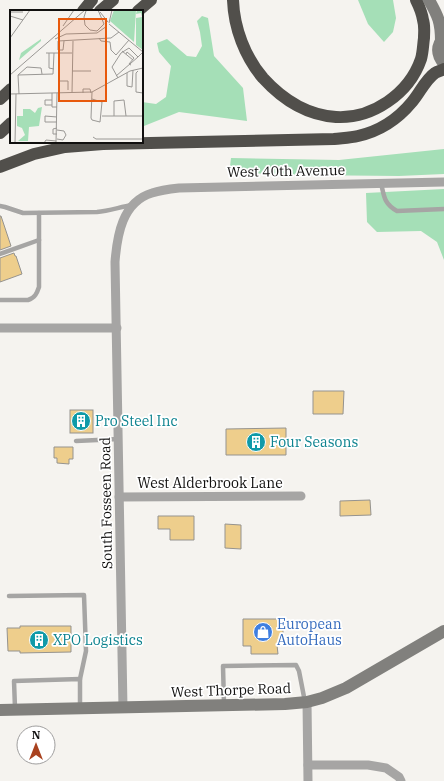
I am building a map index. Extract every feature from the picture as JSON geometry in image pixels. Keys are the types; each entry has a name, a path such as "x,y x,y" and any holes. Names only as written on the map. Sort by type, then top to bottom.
{"highway":[{"path":"84,10 92,0"},
{"path":"101,10 113,0"},
{"path":"139,10 151,0"},
{"path":"233,0 236,25 247,55 258,71 279,94 292,103 322,115 337,117 354,116 368,112 381,106 406,86 421,59 423,47 423,20 416,0"},
{"path":"0,167 34,154 65,147 103,144 334,139 358,137 376,131 396,118 406,110 436,72 444,70"},
{"path":"0,99 10,90"},
{"path":"0,133 10,124"}],"street":[{"path":"428,0 441,25 442,39 438,48 438,54 440,60 444,64"},
{"path":"438,0 444,10"},
{"name":"West 40th Avenue","path":"132,205 141,198 152,193 179,188 444,182"},
{"name":"South Fosseen Road","path":"123,708 115,262 120,228 132,205"},
{"path":"0,328 117,328"},
{"name":"West Alderbrook Lane","path":"119,497 301,496"},
{"name":"West Thorpe Road","path":"0,710 224,706 306,702 322,698 346,688 444,631"},
{"path":"306,702 308,781"},
{"path":"308,765 368,765 386,768 399,777 401,781"}],"lane":[{"path":"381,183 384,199 390,207 397,211 444,209"},
{"path":"0,206 5,206 23,213 39,213 109,211 132,205"},
{"path":"0,300 28,300 35,296 39,287 39,213"},
{"path":"0,254 39,240"},
{"path":"76,441 119,439"},
{"path":"9,596 84,595 86,651 80,679 80,709"},
{"path":"224,706 223,666 296,665 299,671 306,702"},
{"path":"15,710 14,681 80,679"}],"green space":[{"path":"358,0 393,0 396,18 393,32 384,42 368,24"},
{"path":"202,16 208,18 214,56 243,88 247,121 179,112 143,126 143,102 156,104 166,97 171,66 159,52 157,43 167,39 187,56 196,57 202,46 197,21"},
{"path":"444,149 444,174 399,176 246,173 229,175 231,158 339,160"},
{"path":"444,189 444,260 437,242 421,231 377,232 367,222 366,193"}],"building":[{"path":"0,216 11,246 0,250"},
{"path":"14,253 22,274 0,282 0,258"},
{"path":"313,391 344,391 343,414 313,414"},
{"name":"Pro Steel Inc","path":"70,410 93,410 93,433 70,433"},
{"name":"Four Seasons","path":"286,428 286,455 226,455 226,429"},
{"path":"54,447 73,447 73,459 69,459 69,464 57,463 57,458 54,458"},
{"path":"370,500 371,515 340,516 340,501"},
{"path":"158,516 194,516 194,540 170,540 170,529 158,529"},
{"path":"225,524 241,525 241,549 225,548"},
{"name":"European AutoHaus","path":"243,619 283,619 283,645 277,645 278,654 251,654 251,646 243,646"},
{"name":"XPO Logistics","path":"20,626 71,626 71,652 20,653 20,651 8,651 7,628 20,628"}],"place":[{"name":"Pro Steel Inc","path":"81,421"},
{"name":"Four Seasons","path":"256,442"},
{"name":"European AutoHaus","path":"263,632"},
{"name":"XPO Logistics","path":"39,640"}]}
